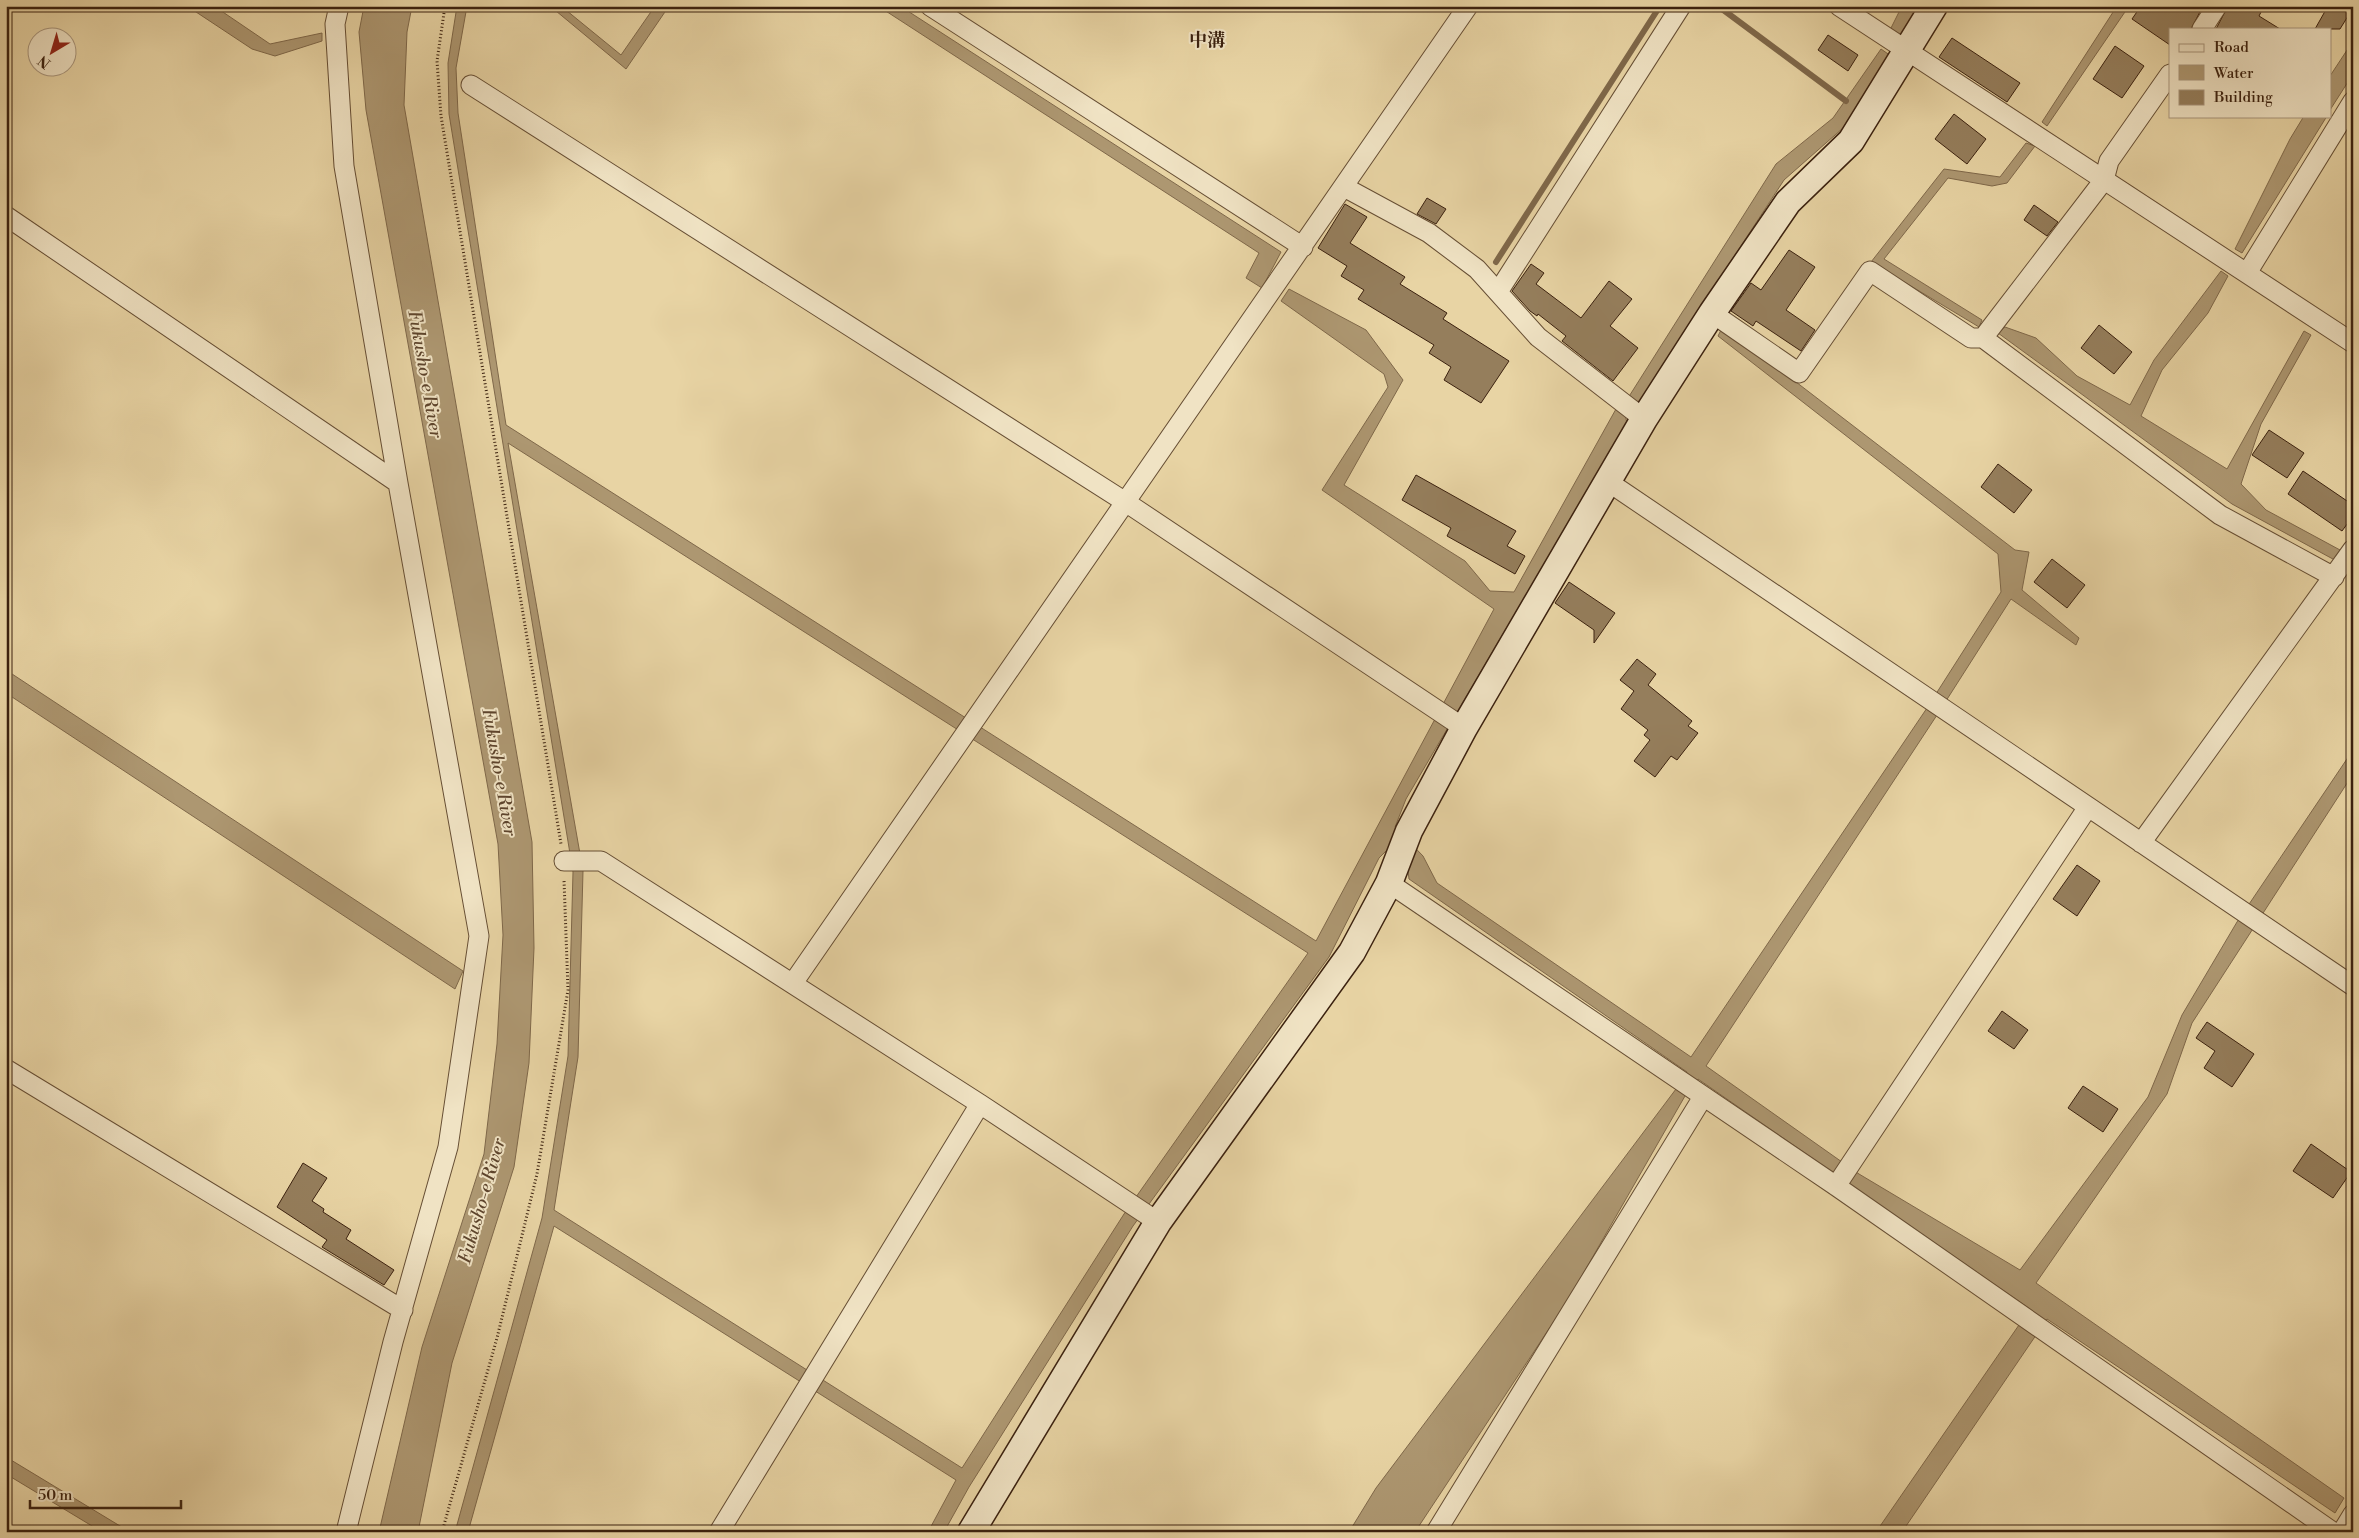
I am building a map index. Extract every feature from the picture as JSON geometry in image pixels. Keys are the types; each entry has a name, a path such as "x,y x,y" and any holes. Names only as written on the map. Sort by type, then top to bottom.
{"street":[{"path":"338,6 335,24 344,166 398,483 479,936 448,1147 403,1310 346,1532"},
{"path":"930,6 1303,247"},
{"path":"793,983 961,738 1127,503 1468,6"},
{"path":"1498,292 1682,6"},
{"path":"1839,6 2353,343"},
{"path":"971,1532 1158,1222 1352,952 1393,871 1409,831 1464,728 1644,419 1712,313 1788,202 1851,141 1934,6"},
{"path":"2203,28 2217,6"},
{"path":"1983,338 2104,180 2109,162 2169,75"},
{"path":"471,85 1127,503 1464,728"},
{"path":"2247,273 2353,101"},
{"path":"1344,188 1429,233 1477,269 1538,337 1644,419"},
{"path":"6,216 398,483"},
{"path":"1712,313 1799,374 1870,271 1971,338 1983,338 2220,515 2337,573"},
{"path":"1607,481 2353,986"},
{"path":"2141,843 2352,551"},
{"path":"1836,1186 2088,807"},
{"path":"564,862 601,861 980,1104 1158,1222"},
{"path":"1393,871 1691,1089 1836,1186 2333,1532"},
{"path":"6,1069 403,1310"},
{"path":"1436,1532 1691,1089"},
{"path":"719,1532 980,1104"},
{"path":"2342,1532 2353,1514"}],"path":[{"path":"442,1532 497,1338 537,1174 568,990 564,862 441,116 437,61 445,6"}],"water":[{"path":"187,6 214,6 270,44 322,33 322,41 275,56 252,49"},
{"name":"Fukusho-e River","path":"364,6 412,6 407,32 404,105 532,842 534,948 529,1063 514,1167 452,1363 418,1532 379,1532 422,1347 484,1154 497,1044 503,935 498,844 366,110 359,32"},
{"path":"457,6 467,6 456,68 458,113 506,425 1316,941 1494,609 1322,490 1388,387 1384,374 1281,301 1289,289 1366,330 1403,380 1344,485 1465,561 1490,591 1514,592 1616,409 1625,415 1627,423 1406,799 1395,827 1423,856 1437,883 1691,1057 1925,711 2001,592 1998,554 1718,336 1721,330 1796,382 2015,550 2029,552 2022,590 2079,638 2076,645 2011,599 1706,1066 1859,1174 2020,1270 2148,1097 2182,1015 2237,922 2353,750 2353,774 2192,1023 2167,1094 2036,1283 2344,1498 2335,1513 2047,1319 1902,1532 1876,1532 2030,1309 1698,1079 1685,1096 1568,1300 1415,1532 1349,1532 1376,1488 1687,1072 1409,879 1407,862 1390,847 1379,858 1329,957 1133,1226 969,1487 944,1532 928,1532 956,1480 554,1226 468,1532 455,1532 542,1218 568,1056 573,872 449,114 448,63","holes":["508,443 1308,953 1124,1214 962,1468 554,1210 578,1057 583,871"]},
{"path":"550,6 561,6 621,55 655,6 669,6 626,69"},
{"path":"878,6 900,6 1281,252 1262,288 1246,278 1259,253"},
{"path":"1902,6 1918,6 1900,36 1890,30"},
{"path":"2117,6 2129,6 2047,126 2042,122"},
{"path":"2353,41 2353,74 2332,107 2332,73"},
{"path":"1881,49 1891,56 1843,128 1784,180 1639,402 1628,398 1776,164 1833,118"},
{"path":"2303,118 2326,118 2242,253 2235,249 2290,139"},
{"path":"2026,143 2035,146 2007,183 1992,186 1948,178 1884,259 1982,320 1979,327 1871,262 1944,169 2000,177"},
{"path":"2221,271 2228,276 2208,313 2162,370 2141,416 2227,469 2304,331 2311,335 2261,424 2241,484 2266,510 2353,557 2353,570 2232,504 1998,333 2005,327 2036,338 2077,376 2130,405 2154,360"},
{"path":"6,670 463,971 455,989 6,693"},
{"path":"6,1457 130,1532 102,1532 6,1474"}],"building":[{"path":"2141,6 2203,6 2192,28 2169,28 2169,44 2132,19"},
{"path":"2228,6 2264,6 2259,16 2278,28 2217,28"},
{"path":"2328,6 2353,8 2340,29 2316,28"},
{"path":"1828,35 1858,55 1848,71 1818,50"},
{"path":"1952,38 2020,83 2007,102 1939,57"},
{"path":"2115,46 2144,66 2122,98 2093,79"},
{"path":"1954,114 1986,139 1967,164 1935,139"},
{"path":"1427,198 1446,209 1436,224 1417,214"},
{"path":"1345,204 1367,217 1350,243 1405,277 1400,284 1447,313 1443,319 1509,361 1481,403 1444,380 1451,367 1429,353 1434,345 1358,299 1364,290 1341,276 1347,266 1318,248"},
{"path":"2034,205 2058,222 2047,236 2024,220"},
{"path":"1789,250 1815,267 1786,310 1815,330 1801,351 1756,321 1753,326 1731,311 1751,283 1761,290"},
{"path":"1531,264 1544,273 1536,284 1581,318 1609,281 1632,299 1610,326 1638,348 1613,381 1562,341 1566,336 1538,314 1537,316 1530,311 1512,291"},
{"path":"2099,325 2132,352 2114,374 2081,348"},
{"path":"2269,430 2304,453 2287,478 2252,455"},
{"path":"1998,464 2032,490 2014,513 1981,487"},
{"path":"2303,471 2353,505 2353,516 2342,531 2288,494"},
{"path":"1416,475 1516,531 1507,546 1525,556 1515,574 1447,536 1451,528 1402,500"},
{"path":"2052,559 2085,585 2067,608 2034,582"},
{"path":"1569,582 1615,613 1594,643 1594,630 1555,603"},
{"path":"1637,659 1656,674 1648,685 1692,721 1688,726 1698,733 1677,760 1671,756 1655,777 1634,761 1650,740 1644,735 1648,730 1621,709 1634,691 1620,680"},
{"path":"2077,865 2100,881 2077,916 2053,899"},
{"path":"2002,1011 2028,1030 2014,1049 1988,1031"},
{"path":"2207,1022 2254,1054 2232,1087 2204,1068 2215,1051 2196,1038"},
{"path":"2083,1086 2118,1109 2103,1132 2068,1108"},
{"path":"2311,1144 2351,1172 2333,1198 2293,1171"},
{"path":"303,1163 327,1178 312,1201 324,1209 323,1212 351,1230 346,1239 394,1270 384,1285 322,1247 327,1240 277,1207"}],"waterway":[{"path":"1496,262 1660,6"},
{"path":"1718,6 1846,101"}],"district":[{"name":"中溝","path":"1207,40"}]}
